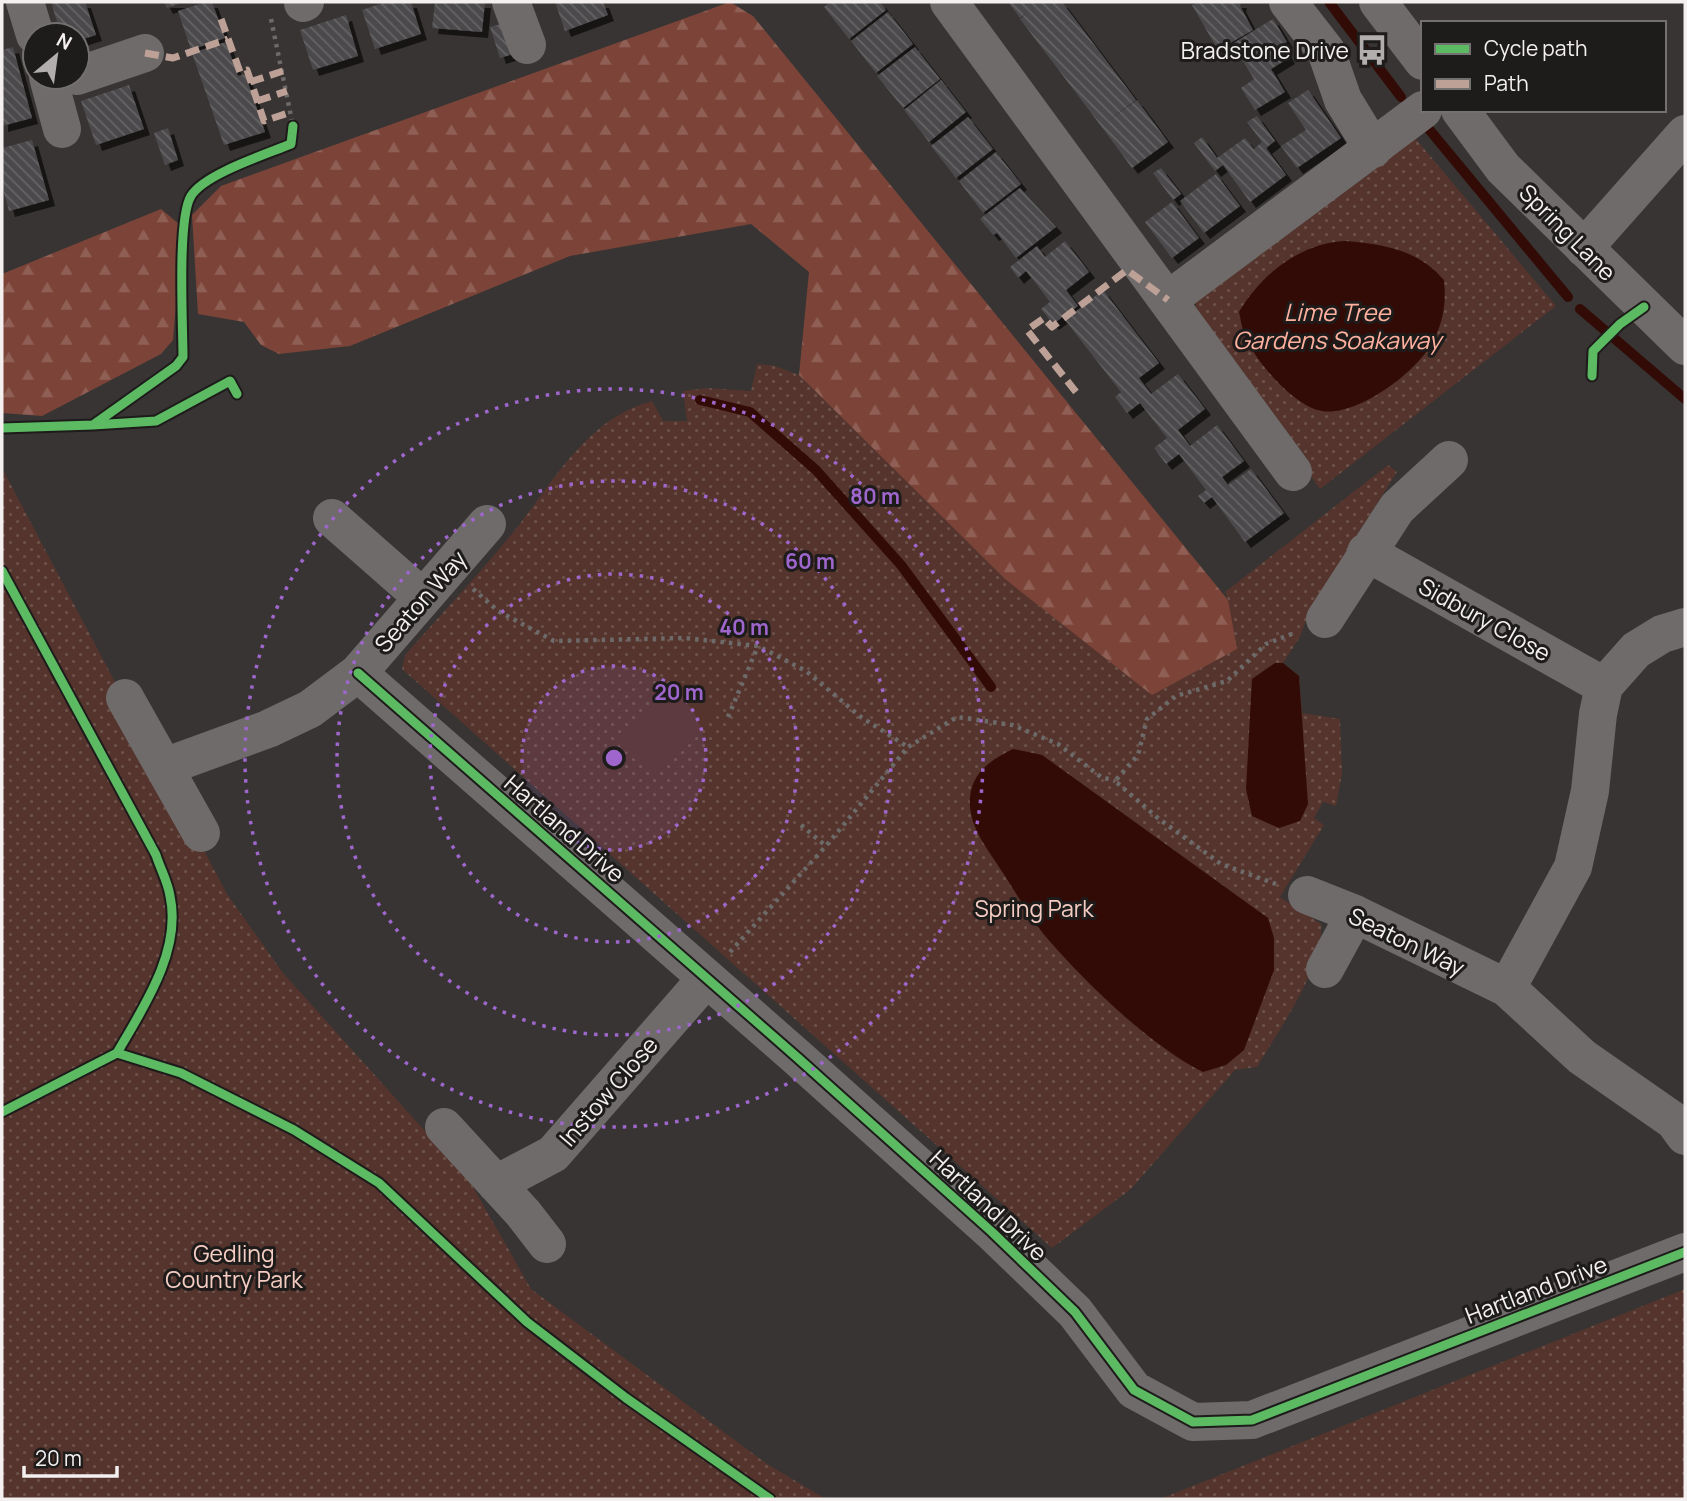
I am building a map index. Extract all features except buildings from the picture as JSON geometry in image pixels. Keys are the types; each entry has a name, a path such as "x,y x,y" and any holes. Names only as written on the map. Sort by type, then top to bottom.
{"street":[{"path":"25,2 31,21"},
{"path":"511,2 527,45"},
{"path":"949,2 1293,472"},
{"path":"1288,2 1326,51 1343,100 1373,149"},
{"path":"1378,2 1421,58"},
{"path":"91,70 145,53"},
{"path":"62,129 63,91"},
{"path":"1168,300 1421,112"},
{"name":"Spring Lane","path":"1462,112 1503,167 1685,345"},
{"path":"1584,248 1685,134"},
{"path":"1325,619 1397,508 1449,460"},
{"path":"332,517 422,597"},
{"name":"Seaton Way","path":"164,766 268,729 310,709 358,673 486,524"},
{"name":"Sidbury Close","path":"1366,552 1604,685"},
{"path":"1685,627 1662,634 1636,650 1604,685 1598,713 1590,791 1573,867 1507,988 1582,1057 1674,1121 1685,1136"},
{"name":"Hartland Drive","path":"358,673 705,980 799,1059 1048,1286 1075,1312 1134,1390 1193,1422 1252,1420 1685,1252"},
{"path":"125,698 201,833"},
{"name":"Seaton Way","path":"1307,895 1355,914 1507,988"},
{"path":"1325,969 1355,914"},
{"name":"Instow Close","path":"496,1184 553,1154 705,980"},
{"path":"444,1126 547,1244"}],"path":[{"path":"292,4 283,65 293,127"},
{"path":"448,568 498,611 554,641 685,638 758,646 806,671 861,717 908,747"},
{"path":"1115,781 1138,755 1147,719 1176,696 1227,681 1266,644 1325,619"},
{"path":"729,717 758,646"},
{"path":"705,980 826,846 908,747 957,717 1012,725 1058,744 1101,777 1115,781 1221,864 1307,895"},
{"path":"801,825 826,846"}],"green space":[{"path":"730,2 753,16 1228,600 1237,649 1152,695 1005,579 799,375 809,272 751,224 570,256 350,346 279,354 261,345 244,322 198,314 192,215 221,186"},
{"path":"1410,132 1556,306 1320,489 1303,465 1308,460 1197,311 1195,302"},
{"path":"161,209 179,224 180,256 173,340 161,354 42,416 2,413 2,274"},
{"name":"Spring Park","path":"757,364 775,366 799,375 1005,579 1228,600 1225,592 1388,465 1397,472 1311,607 1300,637 1283,663 1299,676 1302,713 1340,719 1342,774 1336,806 1323,802 1314,818 1324,825 1280,897 1321,924 1320,941 1308,979 1257,1067 1235,1070 1131,1189 1052,1248 402,669 405,655 502,546 559,472 590,437 608,422 652,401 663,421 687,421 683,391 706,388 751,391"},
{"name":"Gedling Country Park","path":"2,468 227,894 283,973 469,1180 531,1289 767,1464 826,1499 2,1499"},
{"path":"676,677 714,710 655,777 618,744"},
{"path":"1685,1289 1685,1499 1160,1499"}],"water":[{"name":"Lime Tree Gardens Soakaway","path":"1345,241 1399,250 1423,262 1444,280 1444,310 1438,331 1427,351 1402,377 1353,407 1322,411 1300,401 1267,371 1246,338 1239,312 1259,285 1284,263 1313,248"},
{"path":"1275,663 1283,663 1299,676 1308,804 1300,821 1279,828 1252,816 1246,789 1252,679"},
{"path":"1013,749 1042,755 1268,918 1274,938 1274,970 1244,1050 1226,1065 1203,1072 1161,1046 1079,973 1028,913 975,827 970,808 974,781 979,774 990,762"}],"waterway":[{"path":"1329,2 1401,97"},
{"path":"1428,128 1568,297"},
{"path":"1580,309 1685,399"},
{"path":"700,400 750,412 816,470 901,565 991,687"}],"marked path":[{"path":"221,19 240,72 247,70 264,121 291,112"},
{"path":"145,53 173,58 228,39"},
{"path":"250,82 283,71"},
{"path":"257,101 287,91"},
{"path":"1076,392 1027,330 1044,318 1052,327 1127,270 1168,300"}],"cycle path":[{"path":"2,428 93,425 176,366 183,357 182,248 191,196 198,188 222,173 291,144 293,126"},
{"path":"1592,376 1593,351 1620,324 1644,307"},
{"path":"93,425 156,421 230,381 237,394"},
{"path":"2,571 156,855 169,891 172,917 165,958 148,998 117,1053 181,1073 294,1130 379,1183 527,1322 626,1398 770,1499"},
{"path":"358,673 799,1059 992,1232 1075,1312 1134,1390 1193,1422 1252,1420 1685,1252"},
{"path":"2,1112 117,1053"}],"place":[{"name":"Bradstone Drive","path":"1372,50"}]}
